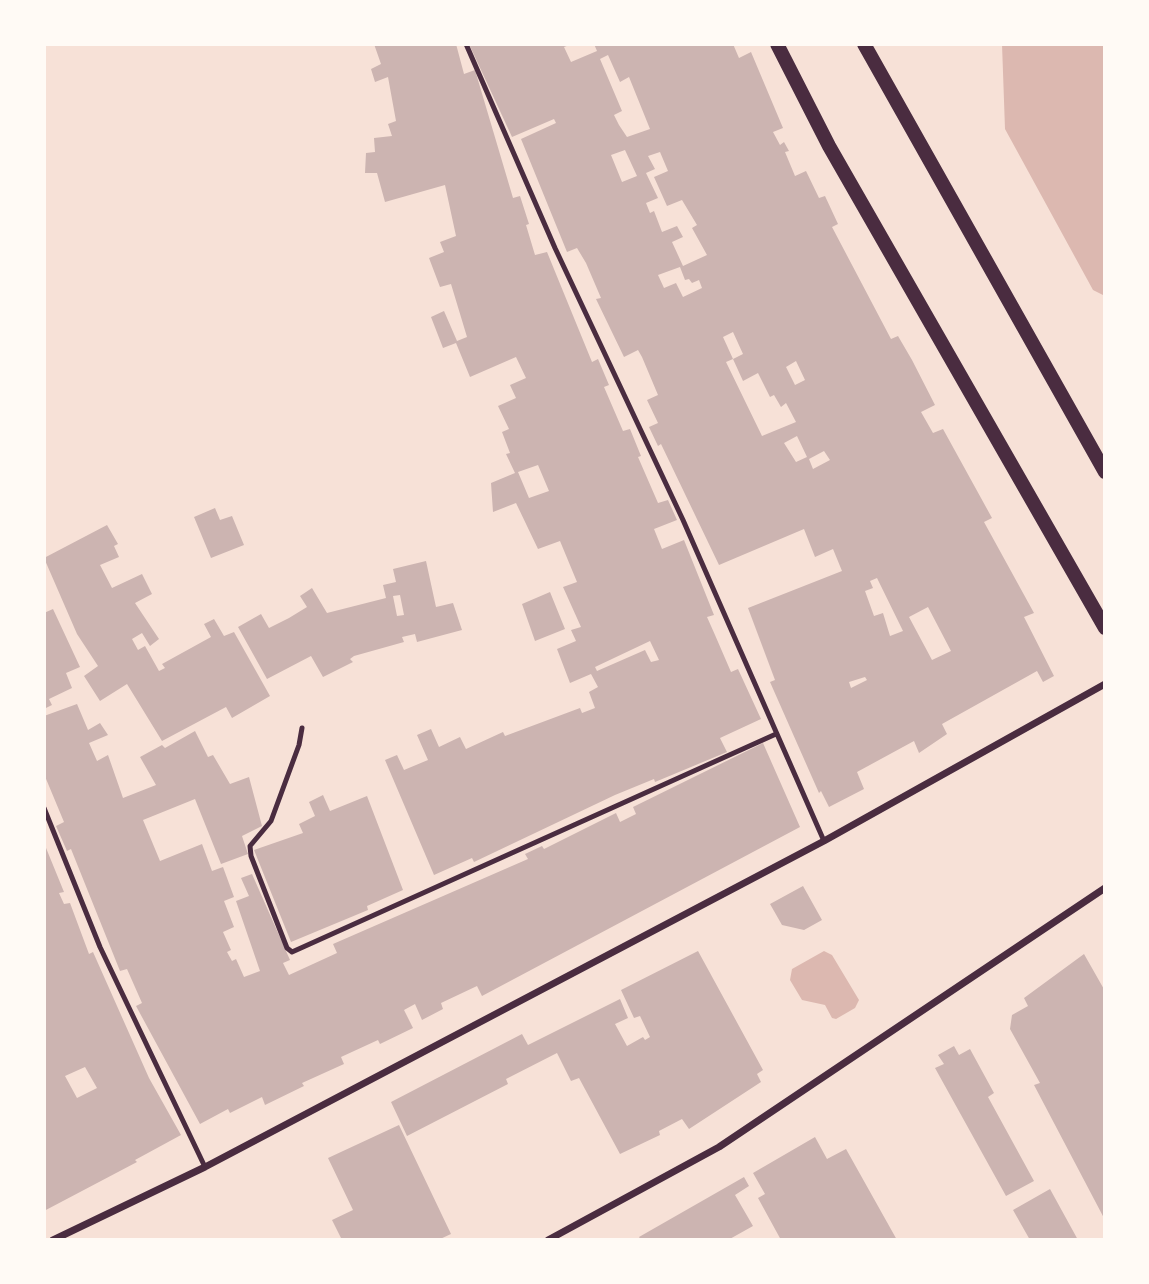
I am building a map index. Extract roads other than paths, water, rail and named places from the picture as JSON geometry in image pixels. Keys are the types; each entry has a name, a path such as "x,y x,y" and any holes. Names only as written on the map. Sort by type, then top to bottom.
{"main road":[{"path":"777,44 829,146 1105,628"},
{"path":"864,44 1105,471"}],"street":[{"path":"53,1240 205,1167 824,841 1105,684"},
{"path":"548,1240 719,1147 1105,889"}],"lane":[{"path":"466,44 555,248 683,520 824,841"},
{"path":"302,728 299,745 271,821 250,846 251,856 287,948 296,952 776,734"},
{"path":"44,808 100,947 205,1167"}]}
